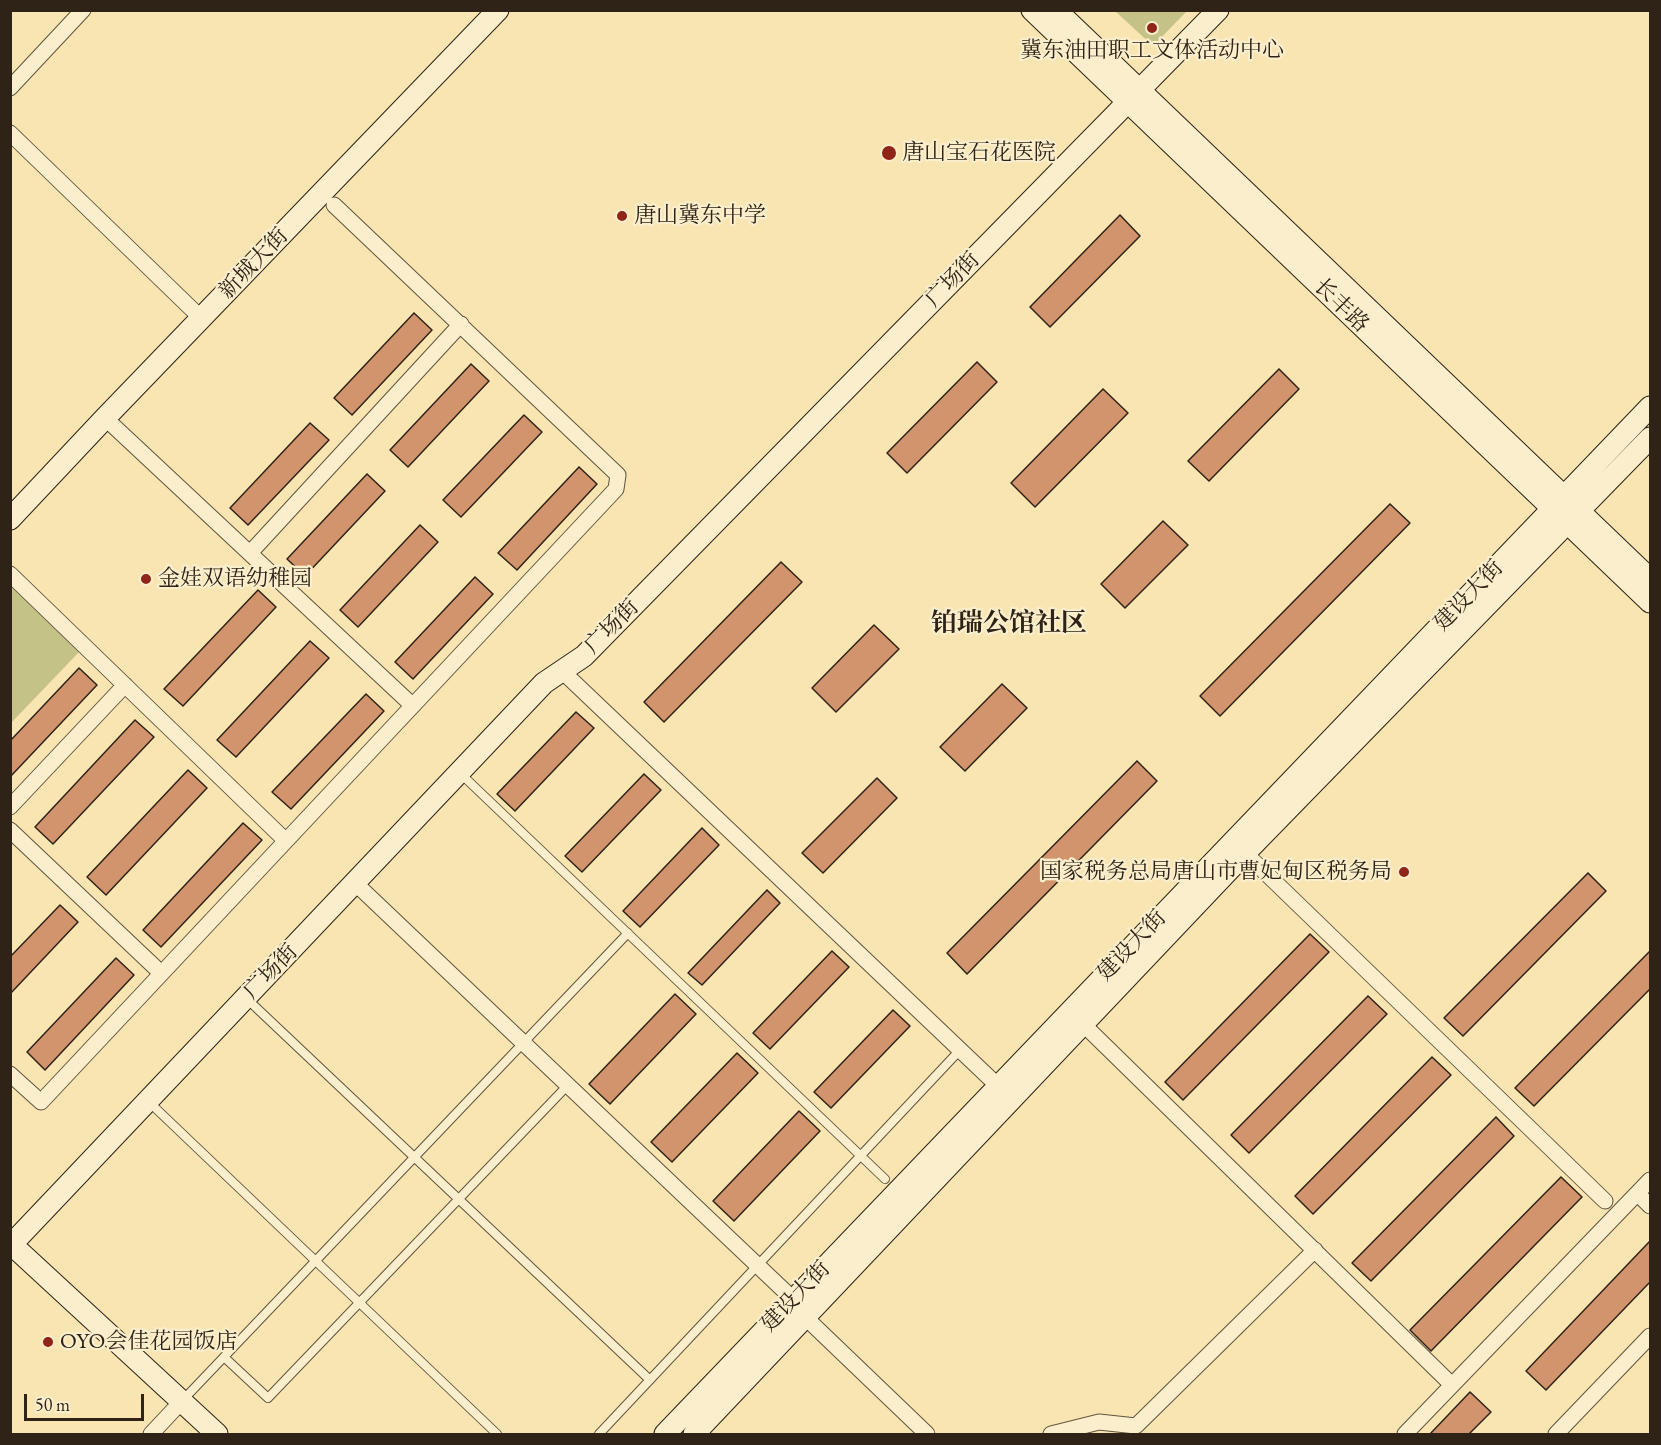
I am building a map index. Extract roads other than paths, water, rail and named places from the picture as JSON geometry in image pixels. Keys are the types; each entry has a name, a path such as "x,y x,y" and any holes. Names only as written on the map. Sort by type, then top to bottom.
{"main road":[{"name":"新城大街","path":"10,519 498,10"},
{"name":"长丰路","path":"1032,10 1134,96 1566,511 1650,602"},
{"path":"1056,10 1134,96"},
{"name":"广场街","path":"11,1244 544,683 584,656 1218,10"},
{"name":"建设大街","path":"694,1434 1084,1025 1566,511 1650,407"},
{"name":"建设大街","path":"665,1434 998,1086 1566,511 1650,438"},
{"path":"1566,511 1650,579"},
{"path":"11,1244 217,1434"}],"street":[{"path":"10,88 83,10"},
{"path":"10,133 201,318"},
{"path":"10,1074 40,1102 616,489 618,475 334,205"},
{"path":"250,553 461,324"},
{"path":"105,418 412,705"},
{"path":"10,574 285,840"},
{"path":"562,671 998,1086"},
{"path":"10,807 125,685"},
{"path":"10,830 161,973"},
{"path":"1245,853 1605,1201"},
{"path":"355,883 794,1300"},
{"path":"1084,1025 1452,1384"},
{"path":"1405,1434 1650,1180"},
{"path":"1638,1194 1650,1206"},
{"path":"1051,1434 1099,1422 1134,1430 1315,1250"},
{"path":"806,1318 927,1434"},
{"path":"1556,1434 1650,1336"},
{"path":"151,1434 182,1401"}],"lane":[{"path":"460,772 885,1179"},
{"path":"182,1401 628,933"},
{"path":"246,998 650,1380"},
{"path":"599,1434 960,1050"},
{"path":"224,1357 268,1398 568,1085"},
{"path":"148,1101 497,1434"}],"place":[{"name":"冀东油田职工文体活动中心","path":"1152,28"},
{"name":"唐山宝石花医院","path":"889,153"},
{"name":"唐山冀东中学","path":"622,216"},
{"name":"金娃双语幼稚园","path":"146,579"},
{"name":"国家税务总局唐山市曹妃甸区税务局","path":"1404,872"},
{"name":"OYO会佳花园饭店","path":"48,1342"}],"district":[{"name":"铂瑞公馆社区","path":"1009,624"}]}
